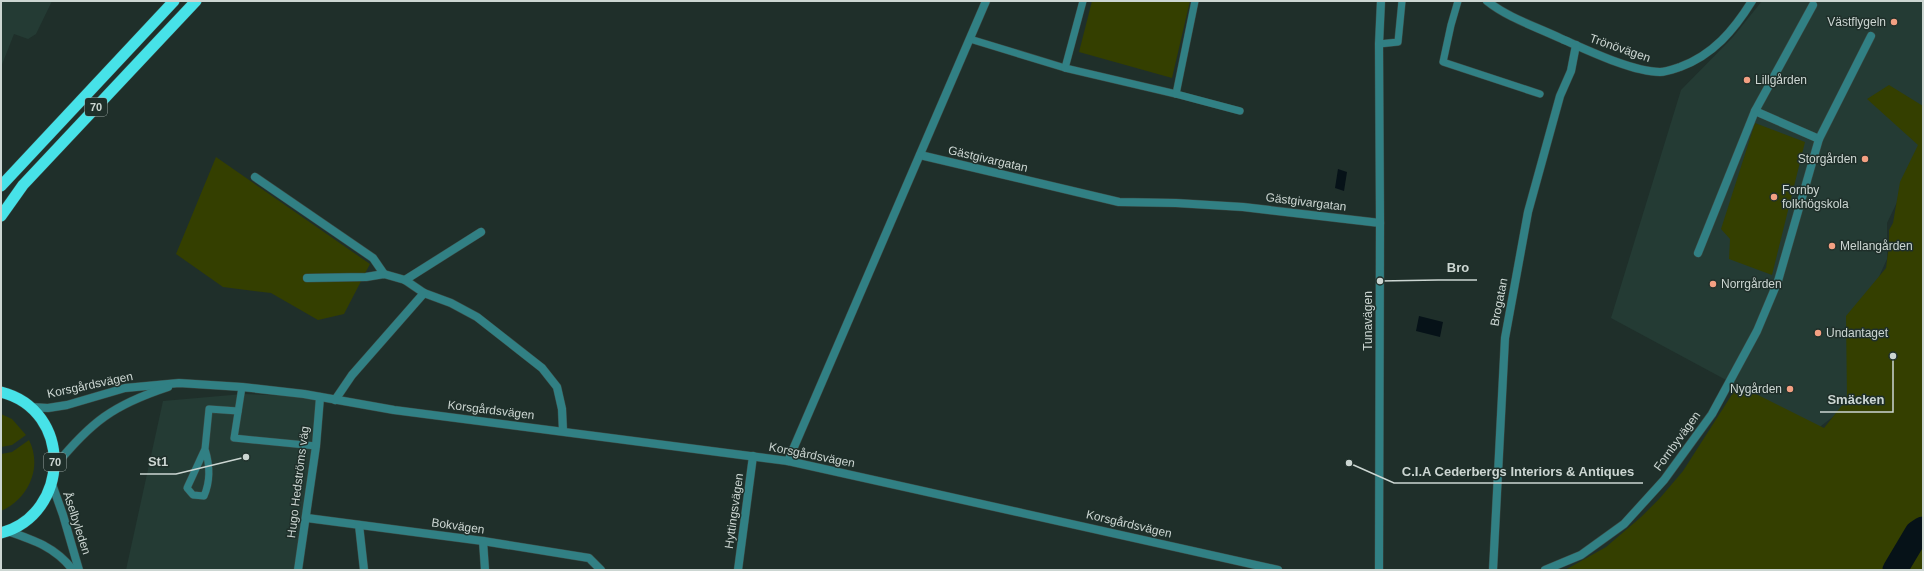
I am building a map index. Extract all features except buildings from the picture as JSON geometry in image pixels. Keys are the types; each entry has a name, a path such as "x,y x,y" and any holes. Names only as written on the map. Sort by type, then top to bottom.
{"highway":[{"name":"70","path":"1,186 174,1"},
{"name":"70","path":"1,216 23,185 196,1"},
{"name":"70","path":"3,390 30,407 44,424 49,434 55,455 52,484 48,494 35,513 27,520 4,532"}],"street":[{"path":"788,461 986,1"},
{"name":"Tunavägen","path":"1379,570 1380,223 1378,44 1382,1"},
{"name":"Trönövägen","path":"1487,1 1514,17 1576,45 1644,70 1660,72 1676,69 1703,57 1716,47 1739,20 1752,1"},
{"path":"1698,253 1755,111 1814,5"},
{"name":"Fornbyvägen","path":"1544,570 1581,555 1624,524 1664,480 1690,446 1726,390 1757,331 1778,281 1819,139 1871,36"},
{"name":"Brogatan","path":"1493,570 1505,338 1528,212 1560,96 1571,71 1576,45"},
{"path":"1755,111 1819,139"},
{"name":"Gästgivargatan","path":"920,155 1119,202 1176,203 1243,207 1380,223"},
{"path":"255,177 373,258 384,274"},
{"path":"405,280 481,232"},
{"path":"306,278 366,277 384,274 405,280 424,294 451,303 477,317 542,368 557,387 562,409 563,431"},
{"path":"335,400 352,375 424,294"},
{"name":"Korsgårdsvägen","path":"55,466 86,430 102,417 128,402 179,383"},
{"name":"Korsgårdsvägen","path":"30,407 55,407 125,388 179,383 242,387 320,397 394,410 788,461 1262,568 1278,570"},
{"name":"Hugo Hedströms väg","path":"298,570 316,446 320,397"},
{"name":"Hyttingsvägen","path":"738,570 753,456"},
{"name":"Åselbyleden","path":"52,484 64,515 79,570"},
{"name":"Bokvägen","path":"306,518 483,541 589,558 601,570"},
{"path":"359,525 364,570"},
{"name":"Åselbyleden","path":"4,532 34,540 50,548 64,558 72,570"},
{"path":"483,541 486,570"}],"lane":[{"path":"1065,68 1083,1"},
{"path":"1176,94 1195,1"},
{"path":"1378,44 1398,42 1402,1"},
{"path":"1458,1 1443,62 1540,94"},
{"path":"970,39 1065,68 1176,94 1240,111"},
{"path":"242,387 234,438 316,446"},
{"path":"205,449 210,466 207,488 204,496 193,495 186,488 205,449 209,409 238,411"}],"shaded area":[{"path":"1,1 52,1 36,34 28,39 14,34 1,67"},
{"name":"Fornby folkhögskola","path":"1762,1 1923,1 1923,148 1887,223 1887,259 1852,336 1860,396 1817,429 1611,318 1681,90 1733,37"},
{"path":"1338,169 1347,172 1344,191 1335,188"},
{"path":"1419,316 1443,322 1440,337 1416,331"},
{"path":"243,394 320,397 298,570 126,570 163,401"}],"green space":[{"path":"1092,1 1190,1 1172,78 1079,52"},
{"path":"1889,85 1923,106 1923,570 1565,570 1606,547 1641,517 1660,498 1683,471 1738,385 1824,428 1847,399 1846,316 1886,268 1889,230 1893,223 1900,182 1918,145 1867,99"},
{"path":"1755,123 1805,142 1772,275 1729,259 1730,239 1721,229"},
{"path":"216,157 370,264 344,314 318,320 271,293 223,287 176,254"},
{"path":"1,414 12,419 26,435 12,445 1,447"},
{"path":"29,440 33,451 34,461 30,482 19,499 11,506 1,511 1,454 12,452"}],"waterway":[{"path":"1895,570 1917,533 1923,529"}],"place":[{"name":"Västflygeln","path":"1894,22"},
{"name":"Lillgården","path":"1747,80"},
{"name":"Storgården","path":"1865,159"},
{"name":"Fornby folkhögskola","path":"1774,197"},
{"name":"Mellangården","path":"1832,246"},
{"name":"Bro","path":"1380,281"},
{"name":"Norrgården","path":"1713,284"},
{"name":"Undantaget","path":"1818,333"},
{"name":"Smäcken","path":"1893,356"},
{"name":"Nygården","path":"1790,389"},
{"name":"St1","path":"246,457"},
{"name":"C.I.A Cederbergs Interiors & Antiques","path":"1349,463"}]}
